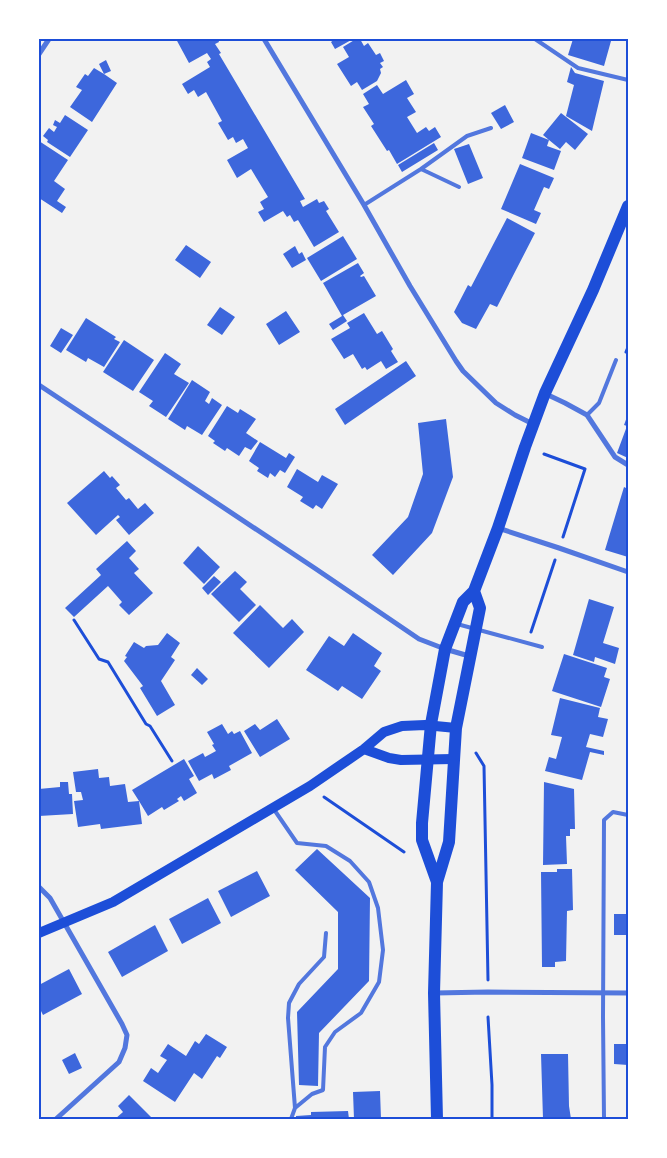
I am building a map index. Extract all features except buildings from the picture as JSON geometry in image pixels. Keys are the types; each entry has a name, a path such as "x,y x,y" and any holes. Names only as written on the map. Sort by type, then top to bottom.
{"main road":[{"path":"437,882 422,836 422,823 431,724 445,649 463,602 474,592 533,424 592,290 625,222 628,206"},
{"path":"437,1119 434,993 437,882 449,842 456,728 480,608 474,592"},
{"path":"39,933 113,902 310,786 364,749 384,732 402,726 431,724 456,728"},
{"path":"364,749 401,760 453,760"}],"street":[{"path":"39,54 49,39"},
{"path":"264,39 364,205 410,286 463,371 496,403 515,416 533,424"},
{"path":"39,386 419,639 469,656"},
{"path":"545,394 565,402 587,415 615,457 628,465"},
{"path":"498,528 628,572"},
{"path":"39,887 50,898 127,1036 126,1048 119,1062 56,1119"},
{"path":"434,993 628,993"}],"lane":[{"path":"535,39 578,68 628,80"},
{"path":"364,205 421,169 467,136 491,128"},
{"path":"421,169 459,187"},
{"path":"587,415 599,403 616,360"},
{"path":"455,624 542,647"},
{"path":"273,807 297,843 326,846 350,861 369,882 378,908 384,950 379,982 361,1013 335,1032 325,1047 323,1090 312,1094 295,1108"},
{"path":"604,1119 604,820 613,812 628,814"},
{"path":"291,1119 295,1108 288,1018 289,1004 300,984 324,957 326,933"}],"path":[{"path":"626,352 628,347"},
{"path":"531,632 585,469 544,454"},
{"path":"74,620 99,659 108,662 146,724 150,726 172,761"},
{"path":"476,753 484,766 488,981"},
{"path":"324,797 404,852"},
{"path":"488,1017 492,1119"}]}
